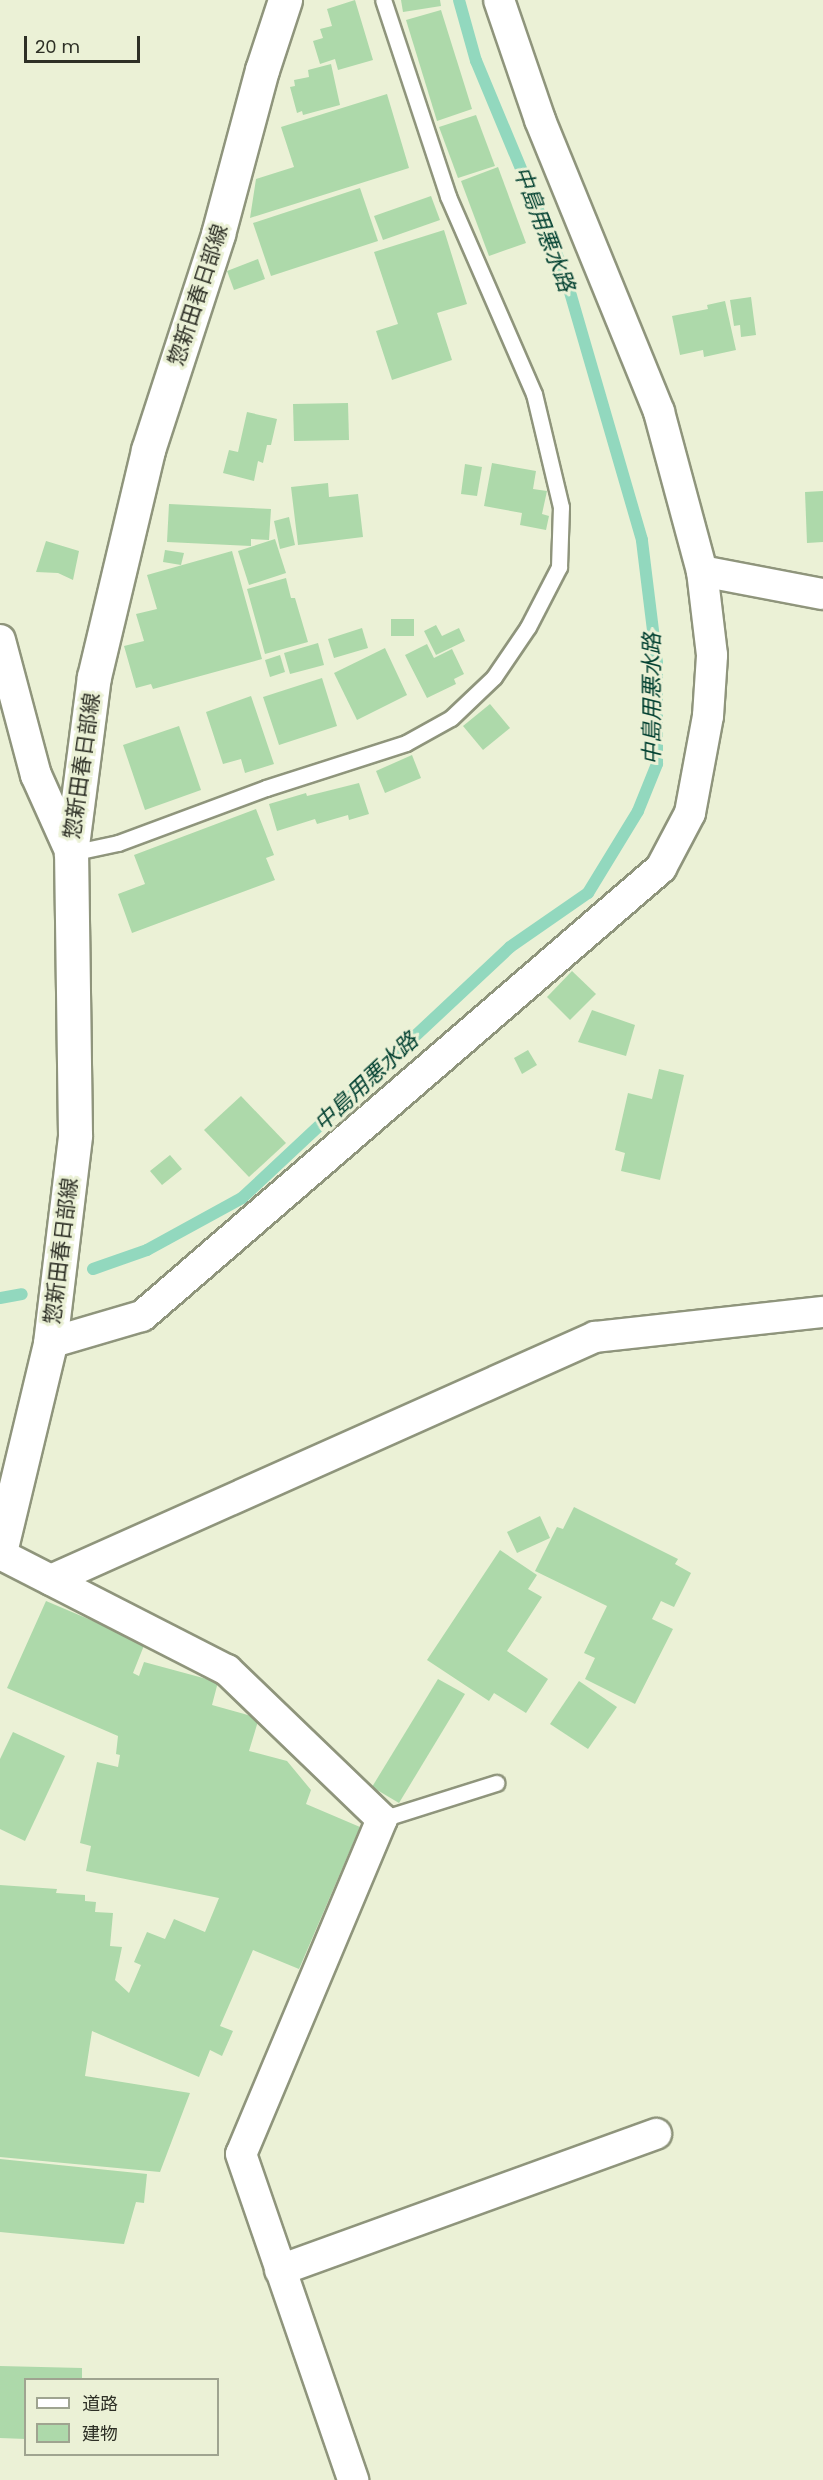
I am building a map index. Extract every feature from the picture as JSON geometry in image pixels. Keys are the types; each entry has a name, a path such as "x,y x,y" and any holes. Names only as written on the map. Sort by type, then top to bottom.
{"main road":[{"name":"惣新田春日部線","path":"0,1553 50,1343 75,1135 71,853 94,677 148,450 218,234 262,70 285,0"}],"street":[{"path":"50,1343 142,1316 661,868 690,813 708,716 712,655 702,571 659,411 540,120 499,0"},
{"path":"702,571 823,594"},
{"path":"0,640 36,774 71,853"},
{"path":"51,1580 596,1337 823,1312"},
{"path":"0,1553 227,1670 382,1820 241,2154 353,2480"},
{"path":"280,2270 656,2134"}],"lane":[{"path":"71,853 118,843 266,788 388,750 452,718 494,677 528,627 559,567 561,507 534,394 448,196 383,0"},
{"path":"382,1820 496,1783"}],"building":[{"path":"355,0 373,60 338,70 335,59 320,64 313,41 323,38 320,29 332,26 327,9"},
{"path":"401,0 440,0 441,6 403,12"},
{"path":"441,10 472,109 437,121 406,20"},
{"path":"331,64 340,105 303,115 302,111 297,113 290,87 295,86 294,80 309,77 308,70"},
{"path":"387,94 409,168 250,218 256,179 294,167 281,127"},
{"path":"476,115 495,166 458,178 439,127"},
{"path":"498,167 526,243 489,256 461,181"},
{"path":"360,188 378,241 271,276 253,223"},
{"path":"431,196 440,220 383,240 374,216"},
{"path":"444,230 467,304 437,313 452,360 392,380 376,331 398,324 374,252"},
{"path":"258,259 265,279 234,290 227,271"},
{"path":"751,297 756,335 741,337 740,325 734,326 730,300"},
{"path":"725,301 736,350 704,357 703,350 680,355 672,316 708,309 707,305"},
{"path":"348,403 349,440 294,441 293,404"},
{"path":"247,412 277,419 271,445 267,445 263,463 258,461 254,481 223,473 229,450 238,452"},
{"path":"492,463 536,471 533,489 547,491 542,514 549,516 546,530 520,525 522,513 484,506"},
{"path":"465,464 482,467 477,496 461,494"},
{"path":"328,483 329,497 358,494 363,537 298,545 291,487"},
{"path":"823,491 823,542 807,543 805,492"},
{"path":"169,504 271,509 269,540 251,539 251,546 167,542"},
{"path":"289,517 295,545 280,549 274,521"},
{"path":"275,539 286,573 249,585 238,551"},
{"path":"46,541 79,551 73,580 58,573 36,572"},
{"path":"165,550 184,553 181,565 163,562"},
{"path":"232,551 262,659 153,689 151,684 136,688 124,646 144,641 136,614 157,609 147,575"},
{"path":"286,578 291,598 295,598 308,642 265,654 247,589"},
{"path":"391,619 414,619 414,636 391,636"},
{"path":"436,625 442,636 459,628 465,641 436,655 424,631"},
{"path":"362,628 368,648 334,658 328,639"},
{"path":"318,643 324,665 290,674 284,653"},
{"path":"427,644 434,658 452,649 464,674 454,679 456,684 427,698 405,655"},
{"path":"385,648 407,695 357,720 334,673"},
{"path":"280,655 285,672 270,677 265,660"},
{"path":"322,678 337,726 279,745 263,697"},
{"path":"251,696 274,764 245,773 241,759 223,764 206,712"},
{"path":"490,704 510,728 483,750 463,726"},
{"path":"179,726 201,790 145,810 123,745"},
{"path":"412,755 421,778 385,793 376,771"},
{"path":"359,783 369,814 349,820 348,815 317,824 315,819 277,831 269,804 306,793 307,796"},
{"path":"256,809 274,855 266,858 275,880 132,933 118,894 145,884 134,855"},
{"path":"572,971 596,994 570,1020 547,997"},
{"path":"592,1010 635,1025 626,1056 578,1042"},
{"path":"528,1050 537,1065 522,1074 514,1058"},
{"path":"659,1069 684,1075 660,1180 621,1171 625,1153 615,1150 628,1093 652,1099"},
{"path":"241,1096 286,1143 249,1177 204,1130"},
{"path":"170,1155 182,1169 162,1185 150,1171"},
{"path":"574,1507 678,1559 675,1564 691,1573 674,1607 661,1601 652,1619 673,1629 635,1704 585,1679 595,1658 584,1653 607,1606 535,1571 557,1527 563,1529"},
{"path":"540,1516 550,1538 517,1553 507,1532"},
{"path":"500,1550 537,1575 528,1589 542,1597 507,1651 548,1679 526,1713 494,1693 489,1701 427,1660"},
{"path":"46,1601 145,1643 133,1673 139,1676 144,1662 218,1682 212,1705 259,1718 249,1751 287,1761 311,1790 306,1804 360,1827 299,1969 253,1950 220,2026 233,2031 222,2056 210,2050 199,2077 92,2031 85,2076 190,2093 160,2172 0,2157 0,1885 57,1889 56,1893 85,1895 85,1901 96,1902 95,1912 113,1913 110,1946 122,1947 115,1980 129,1993 141,1965 134,1962 147,1932 165,1939 174,1919 205,1932 219,1898 86,1871 91,1846 80,1843 97,1762 118,1767 120,1755 116,1754 118,1736 7,1688"},
{"path":"438,1679 465,1694 399,1803 372,1787"},
{"path":"579,1681 617,1707 588,1749 550,1724"},
{"path":"13,1732 65,1756 25,1841 0,1829 0,1759"},
{"path":"0,2159 147,2174 144,2203 136,2202 124,2244 0,2232"},
{"path":"0,2366 82,2368 82,2378 24,2378 24,2439 0,2438"}],"waterway":[{"name":"中島用悪水路","path":"93,1269 147,1250 242,1198 510,947 588,893 638,811 657,764 657,663 642,540 564,272 476,61 459,0"},
{"name":"中島用悪水路","path":"0,1298 22,1294"}]}
